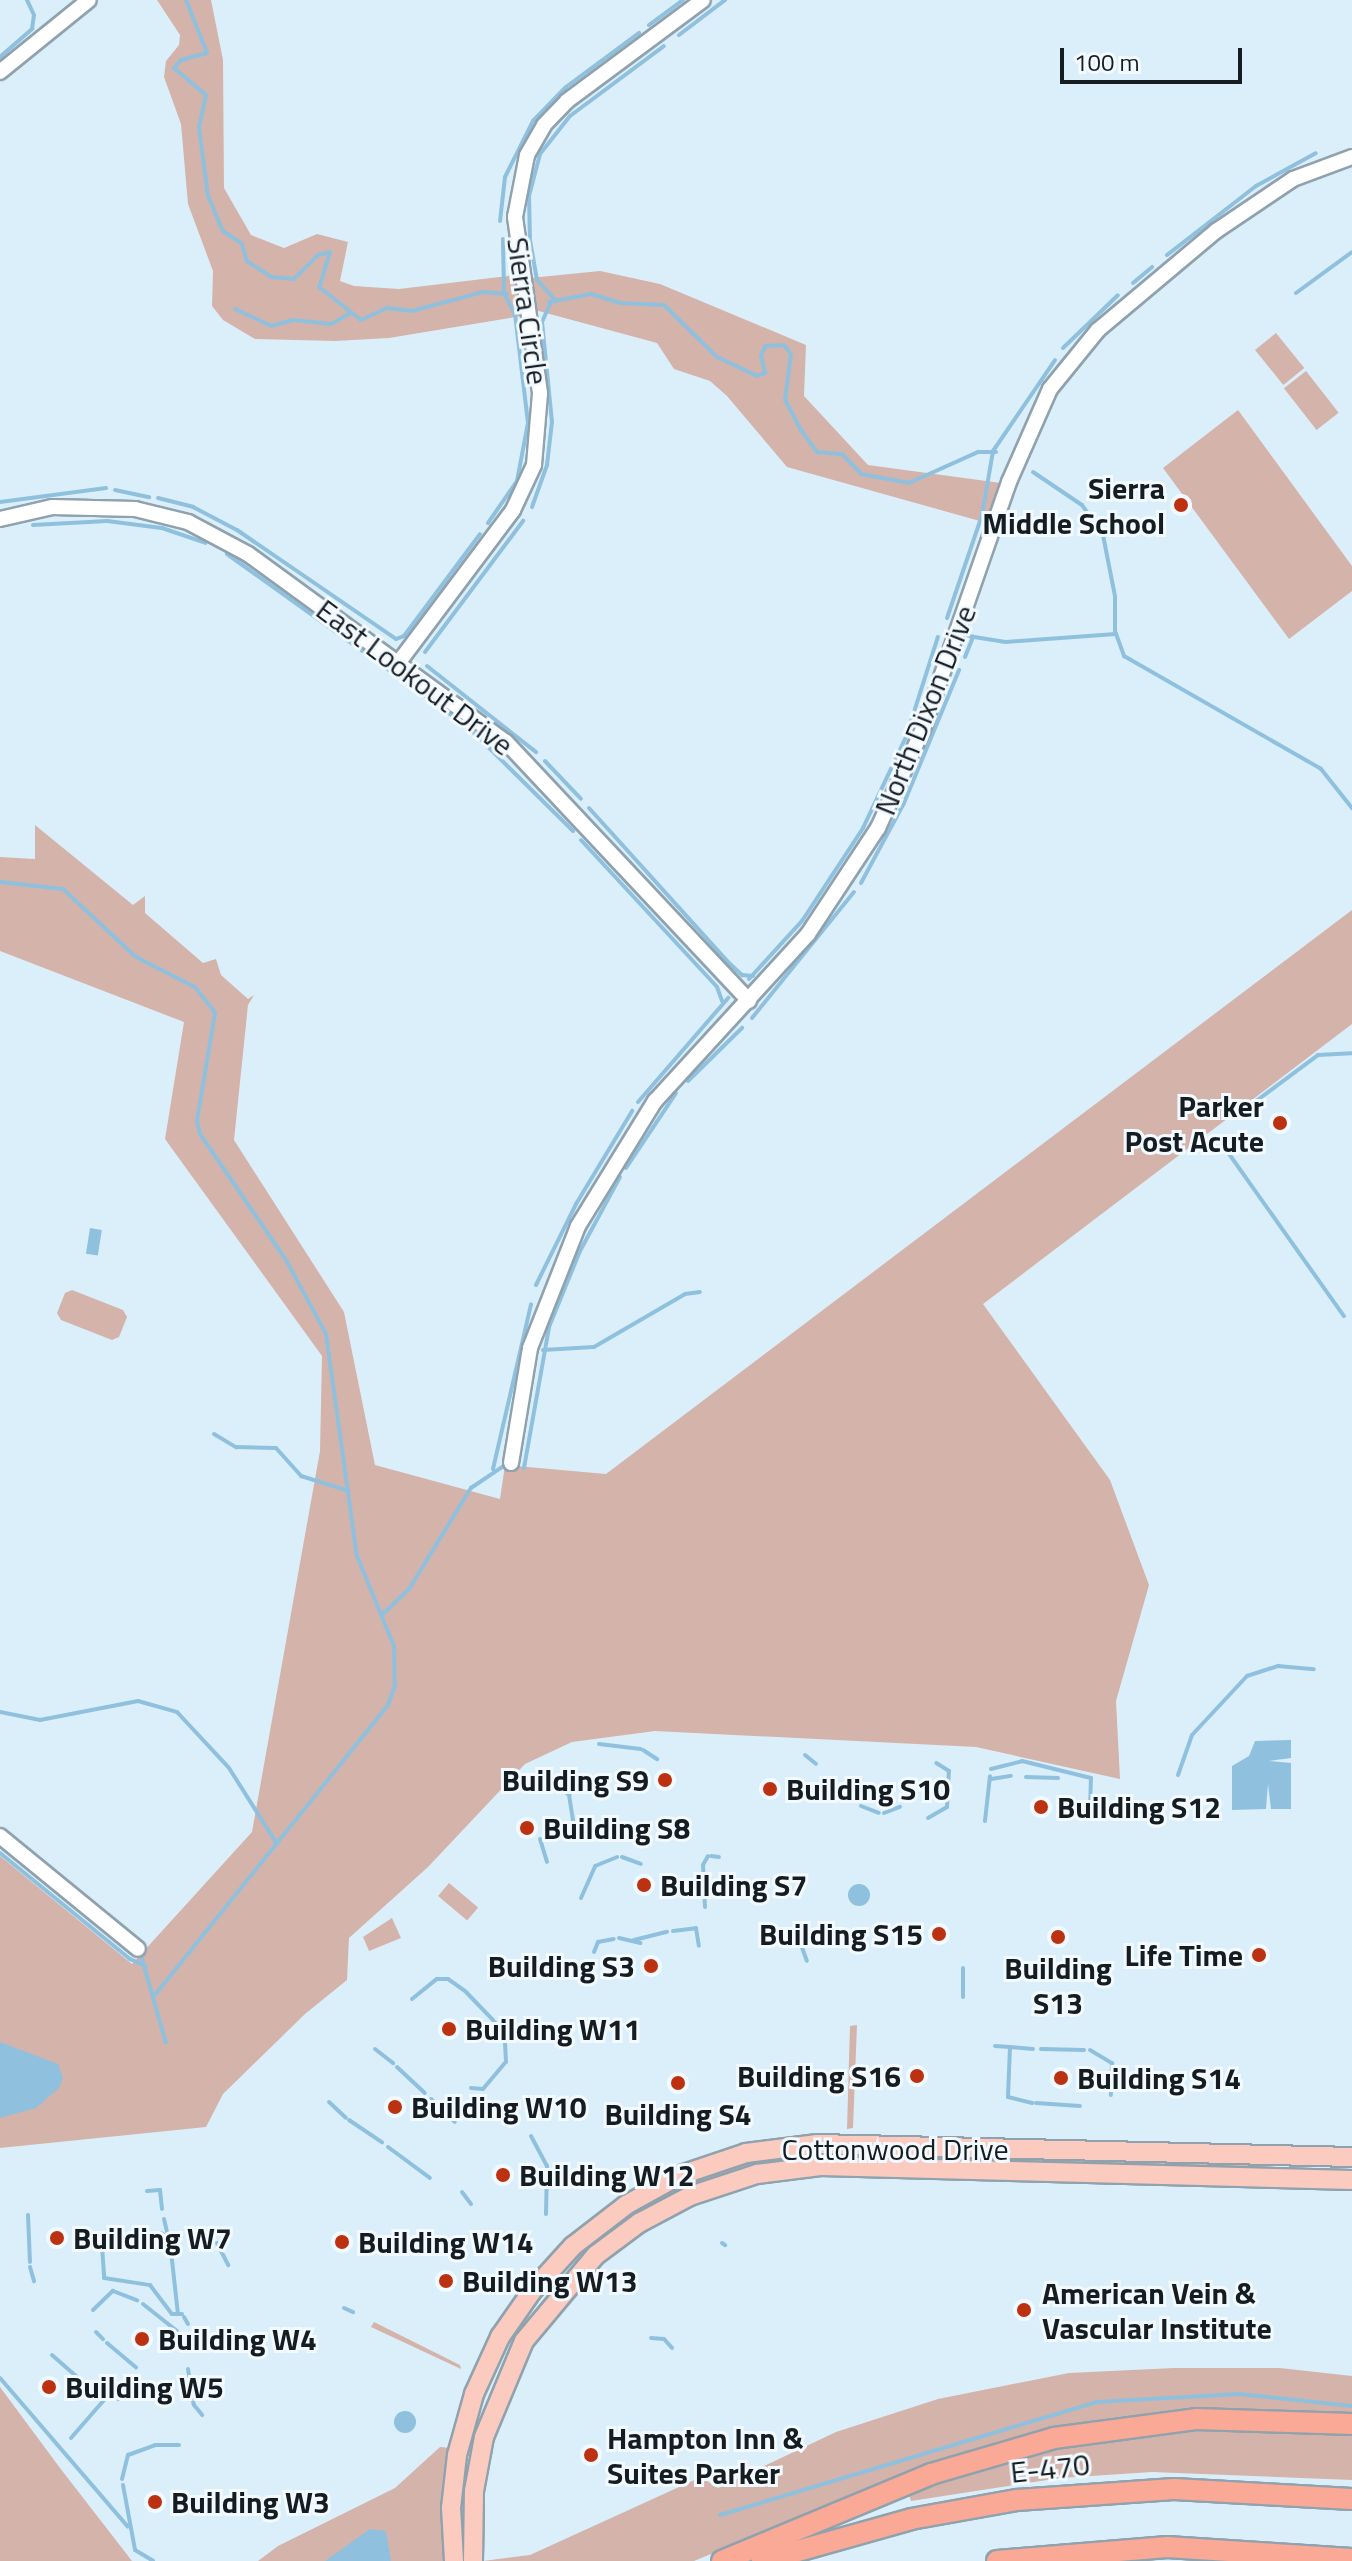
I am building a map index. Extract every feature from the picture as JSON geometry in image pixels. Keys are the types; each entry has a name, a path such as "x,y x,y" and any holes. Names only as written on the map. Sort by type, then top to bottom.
{"highway":[{"path":"722,2561 931,2474 1054,2438 1196,2419 1352,2424"},
{"name":"E-470","path":"762,2561 897,2522 1017,2500 1174,2489 1352,2499"},
{"path":"997,2561 1167,2547 1352,2559"}],"main road":[{"name":"Cottonwood Drive","path":"454,2561 451,2508 457,2455 474,2394 500,2337 536,2286 573,2246 626,2205 678,2176 746,2153 830,2144 1352,2157"},
{"name":"Cottonwood Drive","path":"473,2561 481,2449 496,2400 524,2341 590,2260 639,2223 690,2196 752,2175 821,2166 1352,2180"}],"street":[{"path":"0,72 89,0"},
{"name":"Sierra Circle","path":"399,662 504,523 534,465 540,393 515,217 527,155 544,125 567,101 703,0"},
{"name":"North Dixon Drive","path":"511,1463 534,1337 583,1215 655,1101 749,1001 816,923 885,814 923,729 1025,440 1063,370 1104,324 1228,222 1293,179 1352,157"},
{"name":"East Lookout Drive","path":"0,519 36,509 85,506 178,518 248,554 506,742 749,1001"},
{"path":"0,1836 138,1949"}],"shaded area":[{"path":"157,0 211,0 223,60 224,188 251,235 284,248 317,234 348,242 340,281 354,286 399,289 516,275 522,316 389,338 335,341 255,339 223,320 212,306 213,271 188,204 181,124 164,77 166,61 179,45 180,35"},
{"path":"600,271 660,284 806,345 804,396 868,465 1001,483 987,523 787,467 727,396 710,381 674,369 657,343 535,310 530,278"},
{"path":"1276,333 1304,368 1283,385 1255,350"},
{"path":"1306,371 1339,413 1317,430 1284,388"},
{"path":"1238,410 1352,566 1352,591 1289,639 1163,468"},
{"path":"35,825 133,905 145,896 145,913 203,963 216,959 221,975 248,999 254,995 248,1005 234,1140 344,1312 375,1465 500,1499 505,1465 606,1474 1352,910 1352,1024 983,1304 1110,1480 1149,1585 1116,1701 1120,1779 976,1747 655,1731 572,1742 525,1764 428,1867 349,1938 347,1980 305,2014 223,2094 206,2127 0,2148 0,1856 132,1964 252,1832 320,1451 322,1356 165,1139 184,1022 0,951 0,857 35,859"},
{"path":"72,1290 123,1310 127,1317 119,1337 112,1340 61,1320 57,1313 65,1293"},
{"path":"449,1883 478,1907 467,1920 438,1896"},
{"path":"392,1918 401,1938 369,1951 363,1937"},
{"path":"857,2025 853,2128 847,2129 850,2026"},
{"path":"1019,2156 1307,2164 1231,2169 873,2160"},
{"path":"770,2158 711,2180 594,2247 548,2295 505,2359 530,2316 559,2280 582,2257 636,2208 709,2172"},
{"path":"374,2322 460,2365 461,2369 371,2327"},
{"path":"1174,2368 1280,2368 1352,2376 1352,2416 1191,2412 864,2491 694,2561 483,2561 530,2555 701,2477 718,2488 836,2432 938,2399 1069,2373"},
{"path":"0,2387 60,2468 132,2561 0,2561"},
{"path":"1169,2427 1352,2430 1352,2480 1152,2472 1060,2478 911,2501 907,2490 1026,2451"},
{"path":"440,2447 451,2448 448,2561 258,2561 278,2546 395,2488"}],"water":[{"path":"90,1228 102,1230 98,1256 86,1254"},
{"path":"1291,1740 1291,1758 1269,1761 1291,1763 1291,1809 1271,1809 1268,1784 1266,1809 1232,1810 1232,1766 1249,1756 1255,1741"},
{"path":"859,1884 867,1887 870,1895 867,1903 859,1906 851,1903 848,1895 851,1887"},
{"path":"0,2042 58,2064 63,2078 59,2088 36,2108 0,2118"},
{"path":"405,2411 413,2414 416,2422 413,2430 405,2433 397,2430 394,2422 397,2414"},
{"path":"370,2529 386,2531 391,2561 325,2561"}],"waterway":[{"path":"0,57 32,29 34,15 27,0"},
{"path":"186,0 207,53 181,60 174,68 206,95 199,127 208,196 223,231 242,244 247,261 272,277 294,279 318,255 330,252 319,287 361,320 387,308 412,311 483,292 507,294"},
{"path":"649,25 683,0"},
{"path":"679,35 725,0"},
{"path":"500,221 505,177 533,121 566,87 639,33"},
{"path":"556,301 537,280 530,240 529,196 540,154 570,116 664,46"},
{"path":"1167,255 1256,186 1316,153"},
{"path":"488,523 517,481 528,423 515,314 504,293 503,239"},
{"path":"1296,293 1352,252"},
{"path":"1133,283 1152,267"},
{"path":"549,302 591,294 620,303 664,305 717,357 757,376 765,373 761,356 765,346 784,345 791,354 785,400 801,430 817,452 842,454 861,474 909,483 978,452 996,452"},
{"path":"1063,348 1118,295"},
{"path":"532,507 547,465 552,422 542,322 550,304"},
{"path":"235,309 271,326 293,320 331,324 349,314"},
{"path":"947,618 982,515 993,451 1055,360"},
{"path":"1033,472 1082,505 1103,535 1115,596 1115,631 1124,656 1321,769 1352,808"},
{"path":"0,502 106,488"},
{"path":"115,490 149,497"},
{"path":"158,498 193,507 237,530 396,639 404,636 480,534"},
{"path":"33,525 107,521 162,528 206,543"},
{"path":"425,652 523,521"},
{"path":"227,554 389,670"},
{"path":"968,636 1006,642 1116,634"},
{"path":"749,979 802,921 863,828 906,737 938,637"},
{"path":"965,657 973,637"},
{"path":"427,666 536,752"},
{"path":"861,883 904,803 959,670"},
{"path":"399,677 461,722"},
{"path":"470,729 573,831"},
{"path":"545,761 581,799"},
{"path":"589,808 729,963 742,975 753,976"},
{"path":"581,840 717,987 722,1001"},
{"path":"0,882 63,889 136,957 195,987 215,1013 197,1121 200,1134 286,1260 326,1334 357,1556 394,1646 395,1685 388,1705 156,1994"},
{"path":"752,1018 854,892"},
{"path":"638,1102 728,998"},
{"path":"688,1081 742,1028"},
{"path":"1236,1116 1318,1055 1351,1053"},
{"path":"626,1168 676,1093"},
{"path":"536,1285 576,1204 632,1111"},
{"path":"1222,1144 1344,1316"},
{"path":"524,1468 549,1327 580,1251 620,1177"},
{"path":"543,1350 594,1347 685,1294 700,1292"},
{"path":"493,1469 531,1304"},
{"path":"214,1434 236,1447 276,1448 301,1476 349,1491"},
{"path":"382,1615 409,1589 471,1488 504,1466"},
{"path":"1178,1775 1192,1735 1247,1676 1278,1666 1314,1669"},
{"path":"0,1712 40,1720 138,1701 177,1712 229,1768 277,1844"},
{"path":"599,1744 641,1749"},
{"path":"643,1750 657,1759"},
{"path":"805,1755 816,1764"},
{"path":"991,1769 1022,1761 1091,1778 1090,1813"},
{"path":"928,1818 947,1807 949,1771 936,1763"},
{"path":"985,1821 990,1776"},
{"path":"991,1779 1011,1776"},
{"path":"1026,1777 1058,1778"},
{"path":"531,1780 546,1778 569,1795 574,1828"},
{"path":"861,1806 879,1813"},
{"path":"884,1813 900,1807"},
{"path":"540,1839 547,1862"},
{"path":"0,1853 130,1959 146,1966"},
{"path":"705,1907 703,1865 708,1856"},
{"path":"711,1856 719,1857"},
{"path":"581,1898 595,1866 617,1857"},
{"path":"622,1857 641,1864"},
{"path":"673,1931 696,1928 699,1946"},
{"path":"634,1940 667,1932"},
{"path":"619,1938 640,1943"},
{"path":"594,1952 598,1942 614,1939"},
{"path":"800,1942 807,1961"},
{"path":"142,1959 166,2043"},
{"path":"963,1968 963,1997"},
{"path":"412,1999 437,1979 448,1979 465,1991"},
{"path":"466,1992 493,2020"},
{"path":"471,2088 483,2089 506,2062 505,2042 495,2022"},
{"path":"995,2046 1010,2047 1008,2097 1032,2103"},
{"path":"1010,2047 1033,2049"},
{"path":"375,2049 393,2063"},
{"path":"1041,2049 1084,2050"},
{"path":"1090,2050 1112,2063 1111,2095"},
{"path":"397,2067 425,2093"},
{"path":"431,2099 455,2122"},
{"path":"329,2102 346,2118"},
{"path":"1036,2103 1080,2106"},
{"path":"349,2120 382,2142"},
{"path":"531,2136 547,2166 546,2214"},
{"path":"388,2147 430,2178"},
{"path":"147,2191 160,2190 162,2209"},
{"path":"462,2192 471,2204"},
{"path":"28,2215 30,2262"},
{"path":"164,2219 170,2245"},
{"path":"156,2242 161,2233 167,2236"},
{"path":"217,2243 228,2265"},
{"path":"102,2246 104,2278 150,2285 172,2314 182,2314"},
{"path":"171,2251 178,2314"},
{"path":"30,2267 34,2281"},
{"path":"93,2310 113,2291 137,2300"},
{"path":"143,2304 177,2331"},
{"path":"344,2308 353,2312"},
{"path":"184,2317 188,2324"},
{"path":"96,2332 103,2339"},
{"path":"181,2335 191,2342"},
{"path":"651,2338 664,2339 672,2348"},
{"path":"107,2343 136,2367"},
{"path":"52,2355 85,2384"},
{"path":"188,2369 194,2405 202,2415"},
{"path":"0,2378 128,2527"},
{"path":"71,2438 104,2400 89,2388"},
{"path":"720,2515 1096,2402 1239,2394 1352,2406"},
{"path":"105,2398 119,2399"},
{"path":"122,2479 128,2455 155,2445 179,2445"},
{"path":"123,2485 135,2550 153,2561"}],"place":[{"name":"Sierra Middle School","path":"1181,505"},
{"name":"Parker Post Acute","path":"1280,1123"},
{"name":"Building S9","path":"665,1780"},
{"name":"Building S10","path":"770,1789"},
{"name":"Building S12","path":"1041,1807"},
{"name":"Building S8","path":"527,1828"},
{"name":"Building S7","path":"644,1885"},
{"name":"Building S15","path":"939,1934"},
{"name":"Building S13","path":"1058,1937"},
{"name":"Life Time","path":"1259,1955"},
{"name":"Building S3","path":"651,1966"},
{"name":"Building W11","path":"449,2029"},
{"name":"Building S16","path":"917,2076"},
{"name":"Building S14","path":"1061,2078"},
{"name":"Building S4","path":"678,2083"},
{"name":"Building W10","path":"395,2107"},
{"name":"Building W12","path":"503,2175"},
{"name":"Building W7","path":"57,2238"},
{"name":"Building W14","path":"342,2242"},
{"name":"Building W13","path":"446,2281"},
{"name":"American Vein & Vascular Institute","path":"1024,2310"},
{"name":"Building W4","path":"142,2339"},
{"name":"Building W5","path":"49,2387"},
{"name":"Hampton Inn & Suites Parker","path":"591,2455"},
{"name":"Building W3","path":"155,2502"}]}
